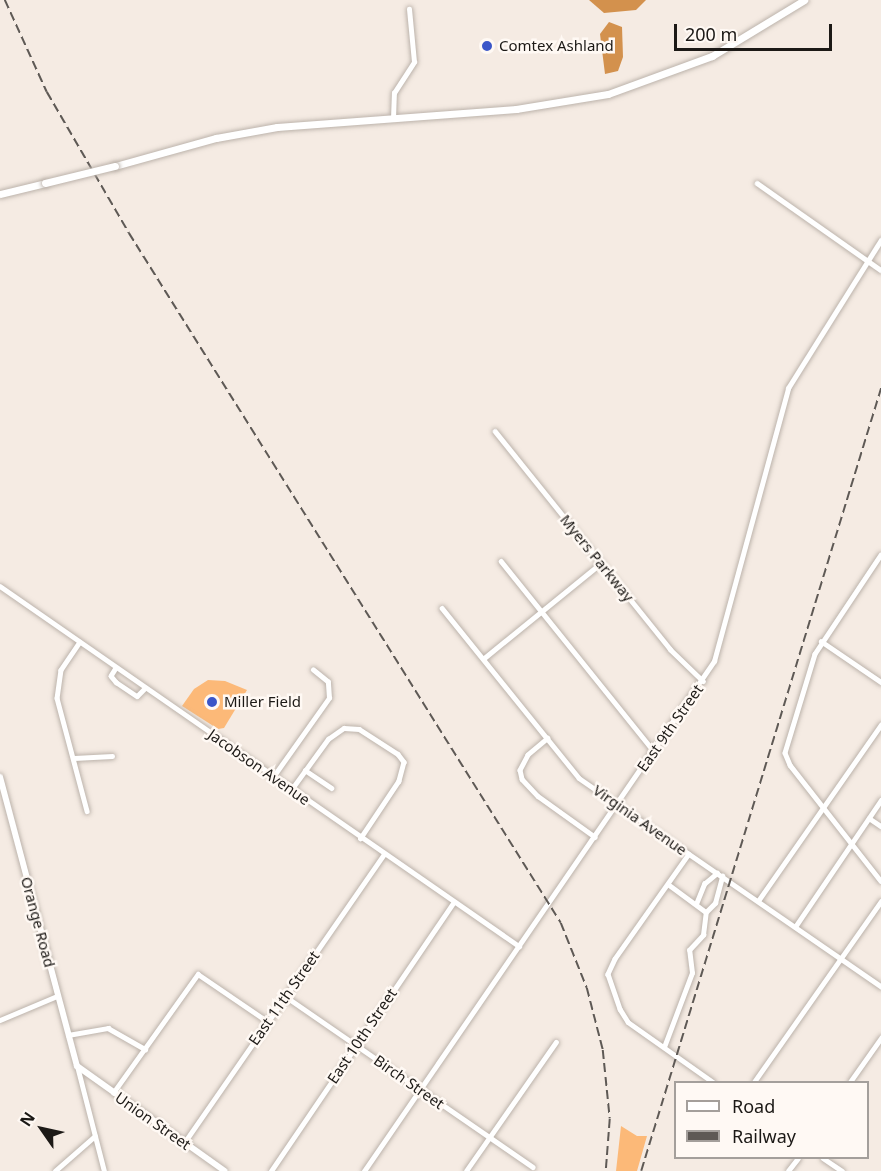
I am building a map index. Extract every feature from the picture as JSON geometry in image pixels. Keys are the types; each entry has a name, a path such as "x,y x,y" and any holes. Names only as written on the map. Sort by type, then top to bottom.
{"highway":[{"path":"0,194 216,138 276,127 546,106 635,87 736,44 804,0"}],"main road":[{"name":"Orange Road","path":"0,777 57,996 79,1068"},
{"name":"Union Street","path":"79,1068 225,1171"}],"street":[{"path":"393,119 394,93 414,62 409,9"},
{"path":"757,183 881,270"},
{"name":"East 9th Street","path":"364,1171 702,681 726,628 788,388 881,240"},
{"name":"Myers Parkway","path":"495,431 683,664 702,681"},
{"path":"881,555 821,641 786,747 790,765 881,881"},
{"path":"501,561 541,614 654,751"},
{"path":"483,659 601,563"},
{"name":"Jacobson Avenue","path":"0,586 360,838 519,946"},
{"name":"Virginia Avenue","path":"442,608 579,778 881,986"},
{"path":"821,641 881,682"},
{"path":"80,642 61,670 57,693 87,811"},
{"path":"116,668 111,676 116,682 137,696 145,688"},
{"path":"273,777 329,698 328,682 314,670"},
{"path":"758,901 881,724"},
{"path":"291,790 328,739 344,728 359,729 402,758 399,781 360,838"},
{"path":"548,738 528,755 520,770 522,779 538,796 595,837"},
{"path":"74,758 112,756"},
{"path":"305,770 332,788"},
{"path":"795,927 881,800"},
{"path":"868,818 881,826"},
{"name":"East 11th Street","path":"184,1143 384,854"},
{"path":"689,854 615,959 608,974 620,1009 628,1022 710,1081"},
{"path":"696,904 704,884 720,875"},
{"path":"664,1047 692,973 689,950 703,935 706,912 715,903 720,875"},
{"path":"668,884 706,912"},
{"path":"755,1081 881,901"},
{"name":"East 10th Street","path":"271,1171 454,902"},
{"path":"113,1094 198,974 267,1021"},
{"path":"0,1020 57,996"},
{"name":"Birch Street","path":"285,996 533,1167"},
{"path":"68,1035 108,1028 145,1048"},
{"path":"851,1081 881,1038"},
{"path":"466,1171 556,1042"},
{"name":"Orange Road","path":"79,1068 104,1171"},
{"path":"55,1171 95,1136"},
{"path":"788,1171 797,1159"},
{"path":"824,1159 842,1171"}],"shaded area":[{"path":"589,0 646,0 636,10 604,13"},
{"path":"609,22 622,27 623,57 618,71 605,74 600,34"},
{"name":"Miller Field","path":"208,680 225,681 247,690 224,728 218,729 182,706 194,689"},
{"path":"621,1126 637,1136 647,1136 637,1171 616,1171"}],"railway":[{"path":"5,0 47,92 129,233 561,923 587,988 603,1050 610,1119 606,1171"},
{"path":"641,1171 881,388"}],"place":[{"name":"Comtex Ashland","path":"487,46"},
{"name":"Miller Field","path":"212,702"}]}
